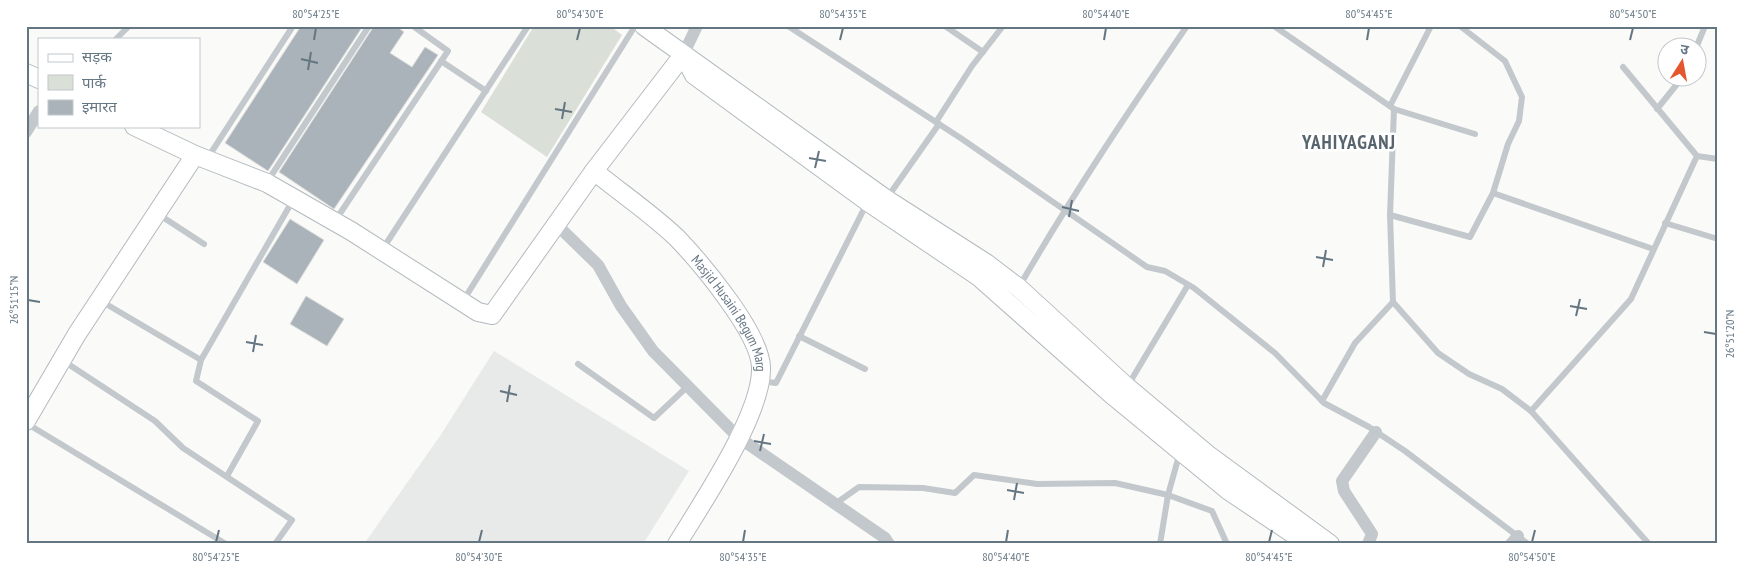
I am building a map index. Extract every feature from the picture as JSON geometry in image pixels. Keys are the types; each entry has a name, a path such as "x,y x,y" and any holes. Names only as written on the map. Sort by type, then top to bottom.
{"street":[{"path":"644,26 886,199 986,263 1019,288 1127,387 1207,454 1330,544"},
{"path":"138,128 201,157 267,183 382,251 478,312 492,314 594,172 683,55 697,26"},
{"path":"683,55 694,75 868,202 979,277 1111,394 1229,491 1308,544"},
{"path":"26,73 38,79"},
{"path":"26,132 38,112"},
{"path":"26,422 62,360 157,213 201,157"},
{"name":"Masjid Husaini Begum Marg","path":"594,172 676,238 722,291 754,341 761,367 756,402 724,466 677,544"},
{"path":"556,224 598,265 621,306 653,351 738,437 885,538 889,544"},
{"path":"1368,544 1372,534 1344,491 1342,481 1376,432"}],"lane":[{"path":"117,38 129,26"},
{"path":"201,157 293,26"},
{"path":"267,183 369,26"},
{"path":"334,222 448,51 413,26"},
{"path":"382,251 528,26"},
{"path":"462,302 635,26"},
{"path":"788,26 937,123 1147,267 1165,271 1188,284 1275,353 1322,401 1405,451 1514,540 1528,544"},
{"path":"946,26 983,52"},
{"path":"886,199 1002,26"},
{"path":"1019,288 1064,210 1107,142 1188,26"},
{"path":"1274,26 1392,107 1475,134"},
{"path":"1431,26 1392,107 1390,215 1393,302 1438,353 1469,374 1502,389 1531,411 1649,544"},
{"path":"1390,215 1470,237 1493,193 1508,144 1519,121 1522,97 1505,61 1460,26"},
{"path":"1701,38 1706,26"},
{"path":"441,61 486,91"},
{"path":"1623,67 1697,156 1718,159"},
{"path":"1657,109 1674,88"},
{"path":"1531,411 1630,299 1697,156"},
{"path":"1493,193 1653,249"},
{"path":"228,476 258,422 196,381 201,360 294,199"},
{"path":"759,381 776,384 868,202"},
{"path":"157,213 204,244"},
{"path":"1665,223 1718,239"},
{"path":"1127,387 1188,284"},
{"path":"100,300 201,360"},
{"path":"1322,401 1355,343 1393,302"},
{"path":"799,336 865,369"},
{"path":"62,360 155,422 184,448 292,520 275,544"},
{"path":"578,364 654,418 688,386"},
{"path":"26,422 226,544"},
{"path":"1160,544 1168,495 1181,451"},
{"path":"835,504 859,487 923,488 954,493 974,475 1037,484 1115,483 1168,495 1212,511 1227,544"}],"shaded area":[{"path":"494,351 689,471 643,544 364,544 440,436"}],"green space":[{"path":"534,26 610,26 622,35 547,157 481,112"}],"building":[{"path":"301,26 363,26 268,171 225,143"},
{"path":"374,26 396,26 404,32 390,53 412,67 425,47 438,55 334,209 279,172"},
{"path":"290,219 324,240 297,284 263,262"},
{"path":"306,296 344,319 327,346 290,324"}],"district":[{"name":"YAHIYAGANJ","path":"1349,142"}]}
